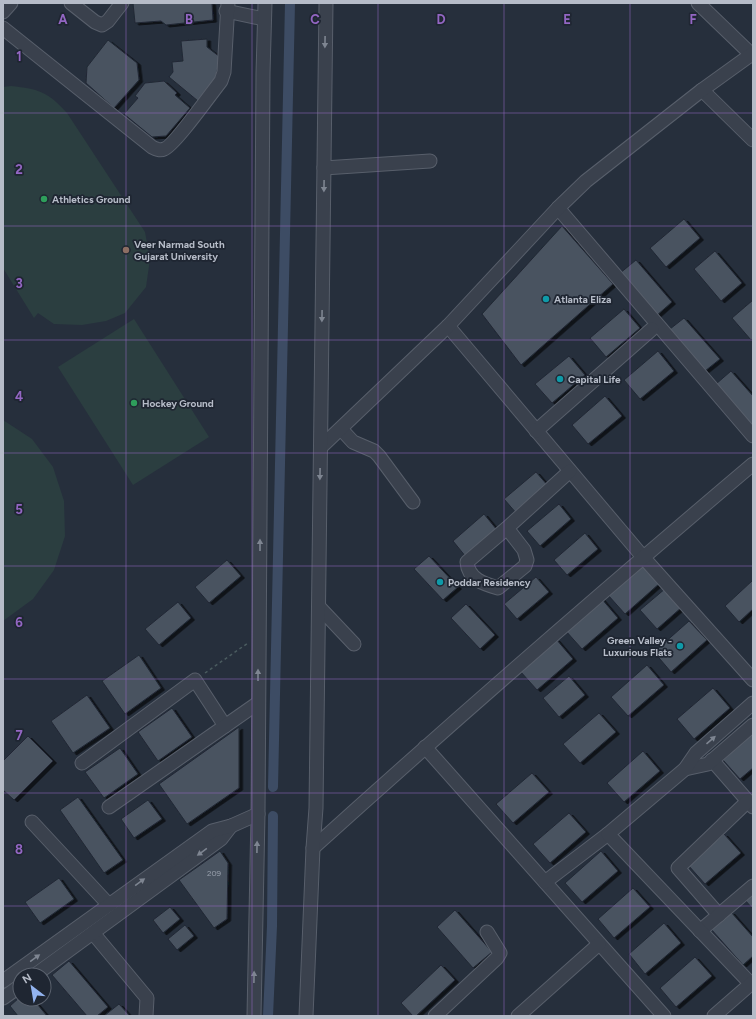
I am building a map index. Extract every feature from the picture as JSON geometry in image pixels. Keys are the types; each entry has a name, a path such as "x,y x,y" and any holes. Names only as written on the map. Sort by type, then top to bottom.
{"street":[{"path":"3,12 11,3"},
{"path":"71,3 95,22 102,25 108,21 122,3"},
{"path":"254,1016 258,814 265,3"},
{"path":"306,1016 316,808 326,3"},
{"path":"321,447 448,326 558,208 586,181 702,90 752,55 698,3"},
{"path":"3,28 158,150 165,149 170,146 221,81 224,72 227,7 264,19"},
{"path":"702,90 753,140"},
{"path":"324,168 430,161"},
{"path":"558,208 753,436"},
{"path":"448,326 643,557 753,680"},
{"path":"536,431 652,330"},
{"path":"341,429 353,442 374,451 379,456 413,502"},
{"path":"313,848 425,747 643,557 753,464"},
{"path":"507,528 524,550 527,560 525,566 498,588 479,582 467,568 467,562 570,471"},
{"path":"319,607 354,644"},
{"path":"82,763 195,680 225,726"},
{"path":"109,807 258,703"},
{"path":"545,882 608,834 685,769 696,753 753,704"},
{"path":"685,769 708,764 753,725"},
{"path":"425,747 664,1016"},
{"path":"712,760 750,804 678,868 719,915"},
{"path":"3,980 212,831 231,826 258,814"},
{"path":"32,822 109,905"},
{"path":"46,967 221,839 231,826"},
{"path":"608,834 700,931 752,983 714,1016"},
{"path":"700,931 753,886"},
{"path":"435,1016 497,958 500,953 487,932"},
{"path":"93,933 147,998 146,1016"},
{"path":"518,1016 599,944"},
{"path":"3,998 12,992"}],"path":[{"path":"195,680 259,636"}],"shaded area":[{"path":"11,86 36,90 54,100 67,113 145,232 150,259 146,287 125,313 106,321 82,325 54,324 38,313 34,318 3,268 3,87"},
{"path":"134,319 209,437 133,485 58,367"},
{"path":"3,420 32,439 53,467 64,501 65,536 54,570 33,599 3,621"}],"building":[{"path":"133,3 212,3 213,20 166,25 161,21 135,23"},
{"path":"207,39 207,47 220,57 215,81 198,101 169,77 173,72 172,62 183,61 181,41"},
{"path":"108,40 137,63 139,80 114,108 86,83 87,67"},
{"path":"164,81 177,93 175,95 190,108 166,136 152,137 124,114 138,98 135,96 145,83"},
{"path":"684,219 700,238 666,267 650,248"},
{"name":"Atlanta Eliza","path":"562,226 613,284 521,365 482,314"},
{"path":"715,251 742,283 721,301 694,269"},
{"path":"636,260 672,302 656,316 619,274"},
{"path":"753,300 753,338 751,340 732,318"},
{"path":"624,309 640,328 606,357 590,338"},
{"path":"684,318 720,359 705,371 670,329"},
{"path":"658,351 674,371 640,399 624,380"},
{"name":"Capital Life","path":"569,356 585,375 552,403 535,384"},
{"path":"731,371 753,396 753,427 716,384"},
{"path":"605,396 622,416 588,444 572,425"},
{"path":"536,472 549,487 517,514 504,499"},
{"path":"559,504 571,519 540,546 527,531"},
{"path":"484,514 497,530 466,557 453,541"},
{"path":"585,533 598,549 567,575 554,560"},
{"name":"Poddar Residency","path":"429,556 458,587 443,600 414,569"},
{"path":"227,560 241,576 209,603 195,587"},
{"path":"643,563 660,583 625,614 608,595"},
{"path":"536,577 549,592 517,619 504,604"},
{"path":"753,580 753,609 739,622 725,606"},
{"path":"666,588 682,607 657,629 640,610"},
{"path":"601,598 618,618 582,649 565,630"},
{"path":"178,602 191,618 159,645 145,629"},
{"path":"466,604 495,635 480,649 451,618"},
{"name":"Green Valley - Luxurious Flats","path":"689,621 707,640 671,672 654,652"},
{"path":"556,639 573,659 537,690 520,671"},
{"path":"139,655 161,688 125,714 102,681"},
{"path":"647,665 664,685 628,716 611,697"},
{"path":"569,676 585,695 559,717 543,698"},
{"path":"713,688 730,708 694,739 677,719"},
{"path":"87,695 110,728 73,753 51,721"},
{"path":"172,708 192,737 158,761 138,732"},
{"path":"599,713 616,732 580,763 563,744"},
{"path":"239,727 239,788 187,824 159,784"},
{"path":"753,733 753,768 740,779 723,760"},
{"path":"28,736 53,761 14,800 3,790 3,761"},
{"path":"120,748 138,774 104,798 85,772"},
{"path":"643,751 660,771 624,802 607,783"},
{"path":"532,773 549,792 513,823 496,804"},
{"path":"78,797 123,860 104,873 60,810"},
{"path":"148,800 162,819 134,838 121,819"},
{"path":"569,813 586,832 550,863 533,844"},
{"path":"724,834 741,853 705,884 688,865"},
{"path":"220,851 228,863 227,919 214,928 179,880"},
{"path":"601,851 618,871 582,902 565,883"},
{"path":"59,878 74,899 40,923 25,902"},
{"path":"633,888 650,907 614,938 598,919"},
{"path":"753,891 753,909 744,899"},
{"path":"170,907 180,919 163,933 153,920"},
{"path":"455,910 492,952 473,968 437,927"},
{"path":"731,912 753,937 753,956 743,965 711,929"},
{"path":"664,923 681,943 645,974 629,954"},
{"path":"185,925 194,936 177,950 168,939"},
{"path":"695,957 712,976 676,1007 660,988"},
{"path":"69,961 108,1007 97,1016 87,1016 52,975"},
{"path":"441,965 455,980 416,1016 413,1016 401,1003"},
{"path":"12,1004 12,1007 40,1007 47,1016 18,1016 10,1006"},
{"path":"119,1004 130,1016 104,1016"}],"waterway":[{"path":"273,787 290,3"},
{"path":"268,1016 272,926 273,816"}],"place":[{"name":"Athletics Ground","path":"44,199"},
{"name":"Veer Narmad South Gujarat University","path":"126,250"},
{"name":"Atlanta Eliza","path":"546,299"},
{"name":"Capital Life","path":"560,379"},
{"name":"Hockey Ground","path":"134,403"},
{"name":"Poddar Residency","path":"440,582"},
{"name":"Green Valley - Luxurious Flats","path":"680,646"}]}
